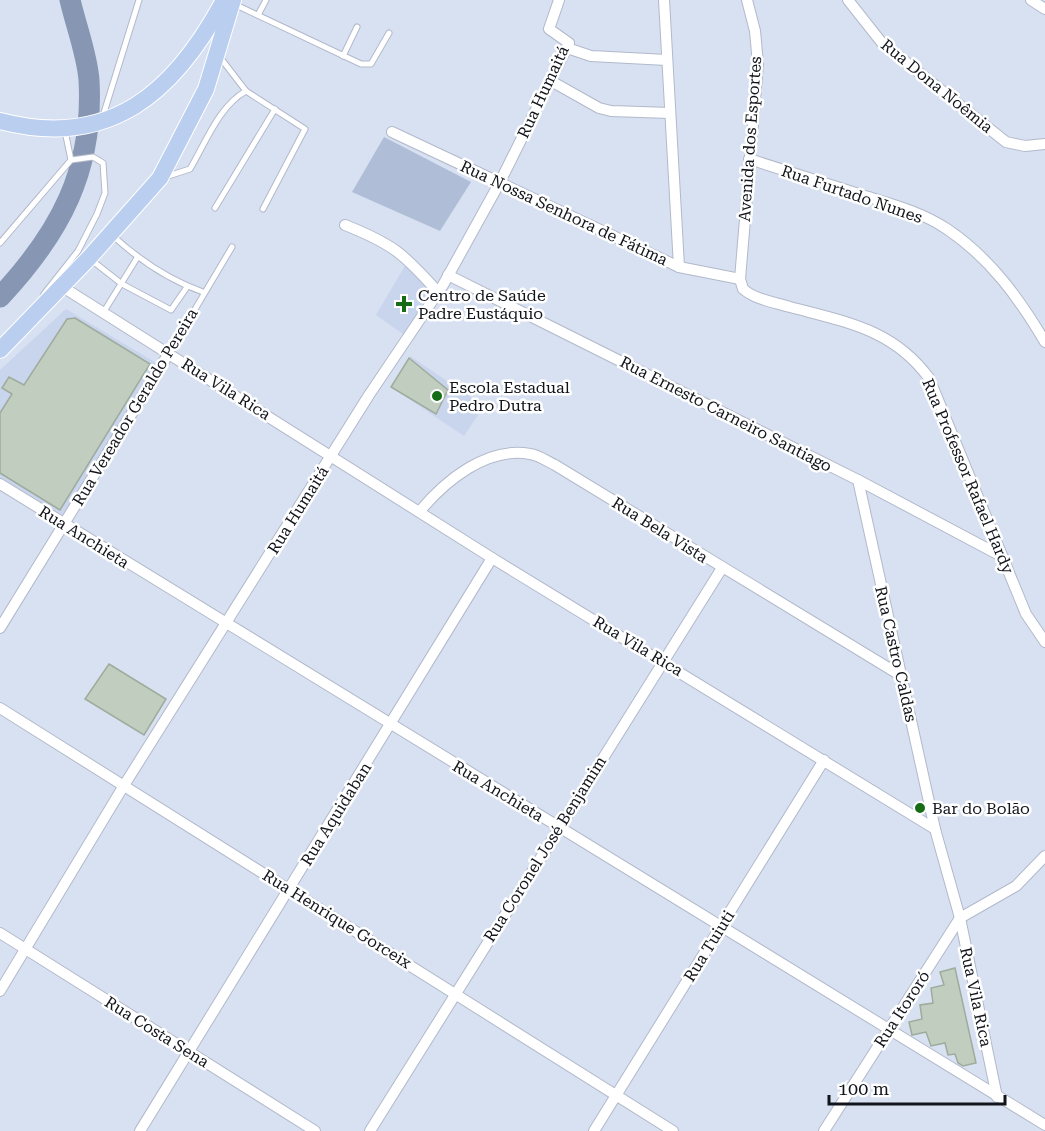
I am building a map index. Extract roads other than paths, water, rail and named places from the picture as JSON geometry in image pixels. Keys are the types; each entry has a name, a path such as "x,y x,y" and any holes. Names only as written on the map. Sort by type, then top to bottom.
{"highway":[{"path":"0,122 40,129 65,130 121,114 159,88 183,65 230,1"},
{"path":"0,349 111,234 160,178 206,89 230,1"}],"street":[{"name":"Rua Humaitá","path":"0,991 123,787 369,395 438,292 501,182 569,42 549,29 559,0"},
{"path":"663,0 679,267"},
{"name":"Avenida dos Esportes","path":"740,279 758,64 755,31 747,0"},
{"name":"Rua Dona Noêmia","path":"848,0 882,44 1006,142 1025,146 1045,144"},
{"path":"1031,0 1045,9"},
{"path":"567,48 591,56 667,60"},
{"path":"550,81 600,108 611,111 670,113"},
{"name":"Rua Nossa Senhora de Fátima","path":"392,132 679,267 740,279"},
{"name":"Rua Furtado Nunes","path":"749,159 905,209 945,228 979,253 995,270 1023,304 1045,342"},
{"path":"345,225 380,239 407,258 438,292"},
{"name":"Rua Ernesto Carneiro Santiago","path":"448,275 858,480 1003,557"},
{"name":"Rua Professor Rafael Hardy","path":"740,279 743,289 750,295 879,333 902,348 921,367 929,378 1026,614 1045,642"},
{"name":"Rua Vila Rica","path":"61,286 492,558 935,829 960,918 997,1097"},
{"name":"Rua Vereador Geraldo Pereira","path":"0,628 169,353"},
{"name":"Rua Bela Vista","path":"420,511 439,488 458,472 507,453 531,454 555,465 900,675"},
{"name":"Rua Castro Caldas","path":"858,480 935,829"},
{"name":"Rua Anchieta","path":"0,484 997,1097"},
{"name":"Rua Aquidaban","path":"140,1131 291,889 492,558"},
{"name":"Rua Coronel José Benjamim","path":"370,1131 454,993 722,568"},
{"name":"Rua Henrique Gorceix","path":"0,708 123,787 291,889 615,1097 673,1131"},
{"name":"Rua Tuiuti","path":"594,1131 824,760"},
{"path":"960,918 1016,886 1045,856"},
{"name":"Rua Itororó","path":"824,1131 960,918"},
{"name":"Rua Costa Sena","path":"0,933 315,1131"},
{"path":"997,1097 1045,1125"}],"lane":[{"path":"101,121 109,88 139,0"},
{"path":"258,15 266,0"},
{"path":"230,1 361,64 371,64 389,33"},
{"path":"343,56 357,27"},
{"path":"216,54 246,91 306,129 263,209"},
{"path":"160,178 190,169 226,108 234,98 246,91"},
{"path":"215,208 275,109"},
{"path":"65,130 72,160"},
{"path":"0,243 72,160 93,157 104,163 105,193 78,250 0,349"},
{"path":"111,234 137,258 187,286 203,292"},
{"name":"Rua Vereador Geraldo Pereira","path":"169,353 203,292 232,247"},
{"path":"88,258 122,284 171,310 187,286"},
{"path":"103,313 137,258"}],"waterway":[{"path":"0,297 40,249 56,224 69,198 86,143 89,113 88,70 70,0"}],"place":[{"name":"Centro de Saúde Padre Eustáquio","path":"404,304"},
{"name":"Escola Estadual Pedro Dutra","path":"437,396"},
{"name":"Bar do Bolão","path":"920,808"}]}
